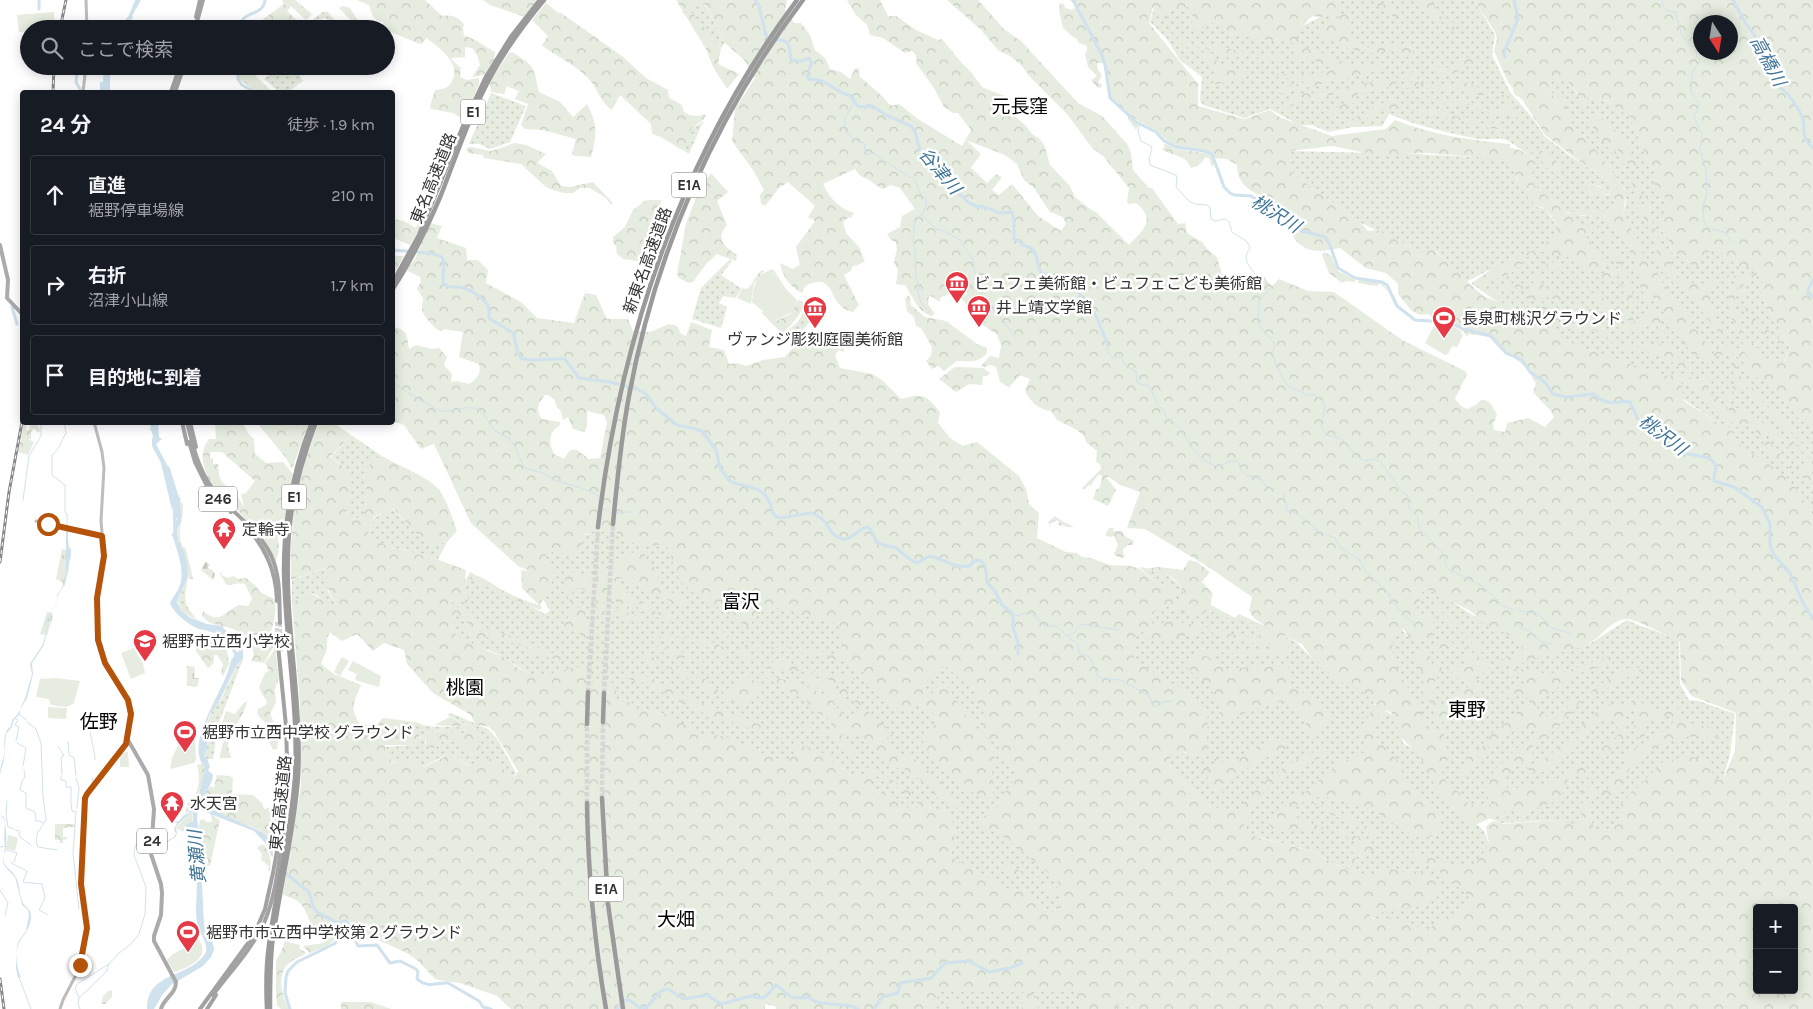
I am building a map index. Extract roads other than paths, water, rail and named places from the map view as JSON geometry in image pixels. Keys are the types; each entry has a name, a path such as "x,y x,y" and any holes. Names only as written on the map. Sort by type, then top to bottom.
{"highway":[{"path":"196,20 202,0"},
{"name":"東名高速道路","path":"421,236 468,116 486,77 511,37 540,0"},
{"name":"東名高速道路","path":"395,284 421,236 489,79 514,39 544,0"},
{"name":"新東名高速道路","path":"598,527 613,421 635,331 658,260 688,186 726,108 796,0"},
{"name":"新東名高速道路","path":"786,18 803,0"},
{"name":"新東名高速道路","path":"613,524 624,425 643,332 664,259 701,168 766,49"},
{"path":"174,90 179,75"},
{"name":"東名高速道路","path":"395,280 406,264"},
{"path":"187,425 195,468 207,489 216,497"},
{"path":"187,425 202,467 222,500"},
{"name":"246","path":"187,425 198,471 216,497 244,523 262,546 273,570 278,611"},
{"name":"東名高速道路","path":"268,1009 269,946 287,852 296,741 284,568 286,531 291,491 300,455 313,425"},
{"name":"東名高速道路","path":"288,607 289,531 295,492 313,425"},
{"name":"246","path":"190,441 201,470 211,487 254,531 268,549 279,582 278,622"},
{"path":"201,1009 256,936 264,922 270,904 286,795 288,759 279,636"},
{"path":"587,724 588,692"},
{"path":"603,722 604,693"},
{"name":"E1A","path":"602,798 608,904 614,957 623,1009"},
{"name":"E1A","path":"587,803 592,913 606,1009"},
{"path":"201,1009 257,928 266,909 275,874"}],"main road":[{"path":"86,0 87,20"},
{"path":"83,90 85,75"},
{"path":"0,246 8,280 7,298 20,312"},
{"path":"60,1009 79,969 87,932 81,884 86,795 111,765 128,740 130,706 127,698 108,669 98,640 97,598 104,556 101,521 104,462 95,425"},
{"path":"36,521 102,536"},
{"name":"24","path":"128,740 148,775 154,810 152,857 162,889 161,915 154,941 176,985 174,992 165,1001 161,1009"}],"water":[{"path":"135,0 141,0 131,20 125,20"},
{"path":"103,75 110,75 110,90 100,90 100,82 103,82"},
{"path":"158,425 159,437 162,439 156,444 170,468 180,507 181,516 177,536 185,556 188,577 177,602 181,610 189,617 207,624 222,626 233,639 243,645 243,659 236,666 204,729 206,733 209,730 204,756 207,758 210,767 208,770 213,775 211,784 201,803 201,808 206,807 264,833 272,843 273,856 266,844 254,831 213,815 212,819 211,814 198,809 197,820 199,830 194,832 194,838 202,884 204,925 214,950 203,966 171,985 154,1009 147,1009 149,996 154,987 199,961 206,952 206,945 197,922 197,880 190,850 191,844 188,840 189,831 186,828 186,825 193,821 193,811 176,826 177,835 174,830 177,822 172,821 179,821 184,815 189,813 199,795 206,769 200,758 199,745 202,731 231,660 239,651 236,646 227,642 219,631 199,629 186,621 178,615 170,603 180,585 182,573 171,534 173,535 174,523 177,519 173,505 172,510 161,463 152,446 153,436 151,430 149,430 150,426"},
{"path":"66,530 68,532 68,548 71,549 71,553 65,584 57,597 56,605 54,607 57,595 62,588 66,573"},
{"path":"52,611 44,645 32,663 33,674 27,698 20,710 20,714 6,734 4,760 0,775 6,733 25,698 32,674 30,664 43,644 51,613 45,627 47,618"},
{"path":"0,815 4,817 6,828 4,863 16,877 24,905 29,910 31,914 29,927 17,950 18,970 21,977 18,978 16,968 17,947 18,942 26,931 29,915 28,910 22,905 15,877 3,863 5,824 4,819"}],"waterway":[{"path":"39,0 39,9"},
{"path":"243,20 260,9 265,0"},
{"name":"谷津川","path":"755,0 759,6 766,36 773,41 786,41 789,46 791,59 795,61"},
{"name":"桃沢川","path":"1073,0 1102,55 1110,98 1136,122 1156,132 1164,141 1176,147 1212,154 1224,187 1230,193 1251,196 1273,209 1302,231 1325,237 1330,245 1338,268 1355,278 1382,282 1387,285 1397,306 1415,320 1447,322 1491,336 1506,353 1522,360 1530,372 1545,382 1553,394 1566,397 1593,394 1608,402 1630,402 1637,418 1643,425 1664,431 1679,451 1712,460 1716,469 1714,481 1734,487 1762,507 1770,524 1770,545 1774,555 1790,573 1803,603 1813,619"},
{"path":"1505,57 1504,52 1518,19 1514,0"},
{"path":"1662,0 1663,6 1666,9 1675,12 1682,36 1696,49 1697,57 1700,59 1693,71 1691,89 1698,103 1694,117 1702,134 1700,150 1706,170 1707,193 1703,207 1704,221 1707,227 1726,233 1731,242"},
{"name":"高橋川","path":"1733,0 1757,39 1763,55 1774,67 1781,81 1780,88 1800,112 1805,138 1813,148"},
{"name":"谷津川","path":"797,61 809,58 812,63 809,69"},
{"path":"77,75 76,82 80,90"},
{"path":"238,75 242,85 251,90"},
{"name":"谷津川","path":"807,75 809,80 820,81 851,96 859,107 872,106 888,116 911,126 915,132 920,150 931,158 951,190 962,196 969,203 999,213 1012,212 1014,239 1032,249 1036,255 1041,273 1048,275 1056,283 1071,284 1077,288 1081,297 1096,316 1108,345"},
{"path":"854,101 845,119 844,129 853,139 864,143 867,155 872,153 877,155 915,180 920,193 927,201 924,212 915,221 913,239 916,276 919,287 918,293 921,302 930,313"},
{"path":"1140,124 1138,131 1141,141 1151,146 1152,149 1149,159 1150,165 1176,175 1176,187 1189,201 1195,204 1207,205 1210,208 1211,219 1215,221 1226,219 1232,232 1245,240 1249,245 1250,248 1246,256 1247,263 1256,276 1265,278 1269,290 1259,301 1258,324 1274,343 1273,355 1276,365 1287,386 1307,395 1315,395 1322,400 1325,406 1321,426 1326,435 1345,442 1364,461 1375,459 1381,462 1402,492 1407,495 1409,508 1418,517 1420,529 1445,555 1445,563 1448,569 1484,587 1503,606 1514,610"},
{"path":"923,216 935,228 960,240 972,258 976,278 982,284 984,301 1000,317 1015,337"},
{"path":"395,250 430,253 442,257 444,262 443,283 452,287 467,289 483,300 489,307 489,318 513,333 519,355 523,359 565,359 579,378 610,382 637,389 646,394 656,408 677,425 703,432 716,450 720,468 730,481 763,493 777,517 784,518 812,513 823,520 833,534 842,539 849,538 867,527 871,530 877,543 896,548 917,563 930,556 965,567 979,560 986,568 988,584 995,591 1002,605 1013,614 1013,628 1018,642 1018,654"},
{"name":"高橋川","path":"1813,280 1808,289 1808,293 1813,297"},
{"path":"12,307 17,324"},
{"path":"1108,345 1107,349 1112,357 1121,357 1125,365 1137,373 1137,383 1149,386 1158,405 1165,412 1165,416 1178,427 1201,458 1217,466 1231,461 1238,462 1244,474 1261,479 1266,486 1275,489"},
{"path":"395,384 439,410 477,409 485,416 494,429 511,440 525,468 543,473 554,480 585,489 598,495 599,501"},
{"path":"23,500 29,456 41,436 41,425"},
{"path":"65,425 66,433 59,447 52,455 52,475 65,485 67,528"},
{"path":"1283,493 1288,511 1298,514 1318,531 1335,538 1340,547 1359,559 1365,570 1387,591 1393,603 1413,623 1415,629"},
{"name":"黄瀬川","path":"174,502 175,533"},
{"path":"603,509 612,513 631,512"},
{"path":"1519,611 1535,613 1542,617 1550,627 1571,634"},
{"path":"1013,615 1019,616 1027,613 1033,615 1045,625 1058,627 1078,644 1079,653 1090,657 1098,677 1121,680 1149,696 1154,707 1162,702 1173,701"},
{"path":"1515,621 1521,628 1530,632 1542,642 1551,644"},
{"path":"1067,636 1075,632 1081,624 1118,630"},
{"name":"黄瀬川","path":"204,628 219,633 236,653 235,657"},
{"path":"92,712 90,730 95,760"},
{"path":"19,714 26,720"},
{"path":"16,719 18,720 15,725 19,727 16,741"},
{"path":"27,722 36,729 41,743 46,820 36,839 38,847 57,850"},
{"path":"68,742 69,755 74,758 76,775"},
{"path":"17,743 26,748 23,766"},
{"path":"58,746 64,756 61,757 62,774"},
{"path":"24,770 25,777 20,790 26,793 26,808 35,812 36,821 43,823"},
{"path":"61,776 61,780 66,781 66,787 71,787 71,801"},
{"path":"76,778 79,788 77,808"},
{"path":"92,784 93,778"},
{"path":"7,801 6,815 8,827 14,829"},
{"path":"71,802 72,811 75,812"},
{"path":"76,811 73,853 79,909"},
{"path":"15,830 19,831 20,837 31,845"},
{"path":"80,1009 79,998 106,972 109,964 139,934 145,914 146,887 134,855 136,845 140,841 159,846 175,837 176,834"},
{"path":"0,847 6,846"},
{"path":"6,850 17,853 14,862"},
{"path":"11,863 27,871 23,882 42,884 45,898 39,910 48,915"},
{"path":"284,872 309,892 313,907 317,912 334,921 340,931 339,938 334,944 297,962 288,971 285,993 290,1009"},
{"path":"0,890 8,903 5,915"},
{"name":"谷津川","path":"337,922 345,921 352,927 352,932 358,946 377,945 390,963 400,961 416,969 418,972 417,979 421,982 425,984 448,983 479,1001 483,1007 491,1009"},
{"name":"谷津川","path":"874,1009 882,997 898,993 900,983 931,978 945,963 969,961 989,972 1010,968 1022,963"},
{"path":"79,998 75,988 77,984 109,964"},
{"path":"19,977 31,1009"},
{"name":"谷津川","path":"617,1009 625,1000 633,1002 640,1008 646,1008 661,991 668,989 684,999 707,995 721,1004 751,996 765,997 776,985 792,997 808,997 819,1003 846,1005 858,1009"}],"tunnel":[{"path":"604,693 613,524"},
{"path":"588,692 598,527"},
{"path":"277,622 277,635"},
{"path":"280,623 280,636"},
{"path":"602,798 603,722"},
{"path":"587,724 587,803"}],"railway":[{"path":"62,20 66,0"},
{"path":"53,90 54,75"},
{"path":"0,562 9,492 21,425"},
{"path":"0,979 4,1009"}],"place":[{"name":"ビュフェ美術館・ビュフェこども美術館","path":"957,304"},
{"name":"井上靖文学館","path":"979,328"},
{"name":"ヴァンジ彫刻庭園美術館","path":"815,329"},
{"name":"長泉町桃沢グラウンド","path":"1444,339"},
{"name":"定輪寺","path":"224,550"},
{"name":"裾野市立西小学校","path":"145,662"},
{"name":"裾野市立西中学校 グラウンド","path":"185,753"},
{"name":"水天宮","path":"172,824"},
{"name":"裾野市市立西中学校第２グラウンド","path":"188,953"}],"district":[{"name":"元長窪","path":"1020,106"},
{"name":"富沢","path":"741,601"},
{"name":"桃園","path":"465,687"},
{"name":"東野","path":"1467,709"},
{"name":"佐野","path":"99,721"},
{"name":"大畑","path":"676,919"}]}
